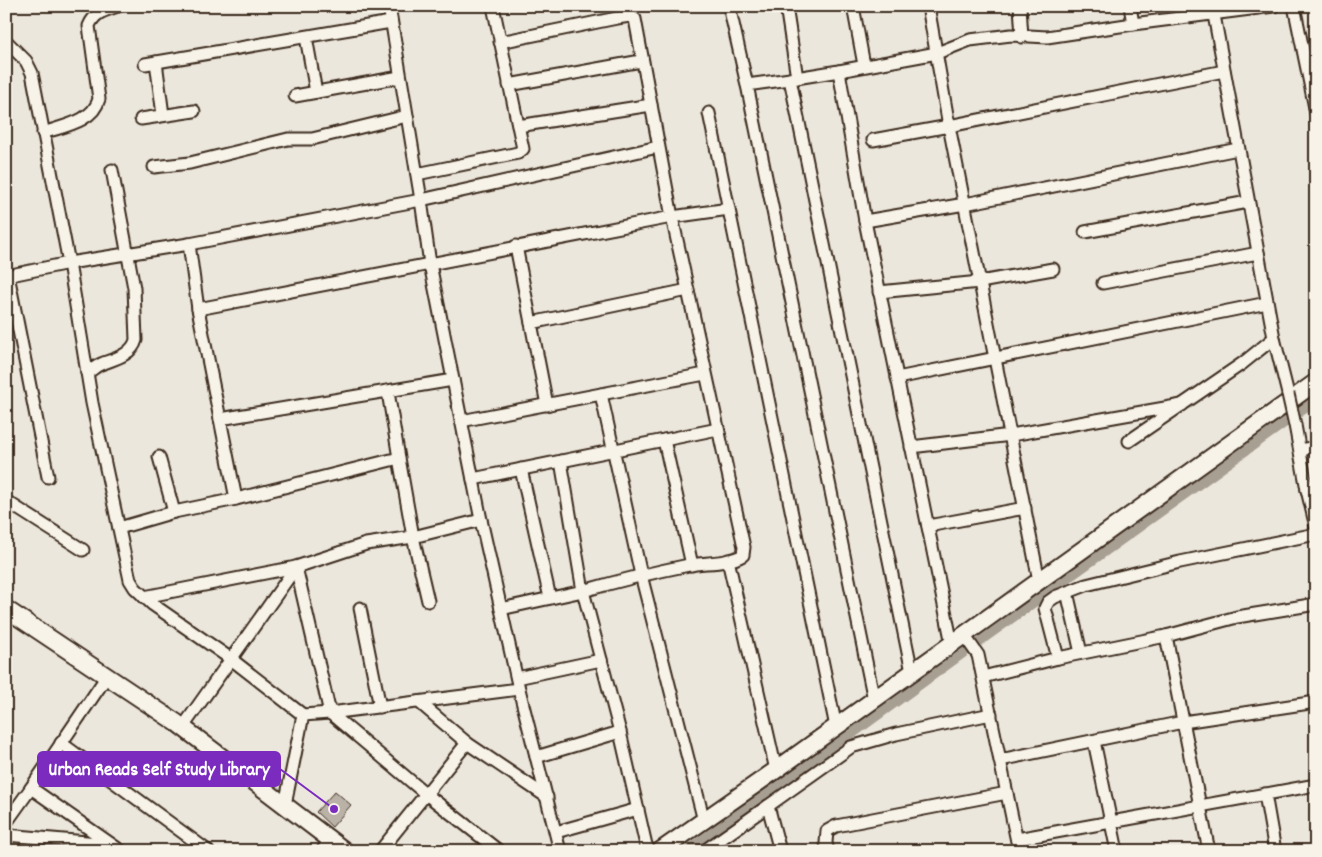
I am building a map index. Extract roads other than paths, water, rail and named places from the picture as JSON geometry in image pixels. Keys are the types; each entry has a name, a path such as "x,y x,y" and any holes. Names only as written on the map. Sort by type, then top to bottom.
{"street":[{"path":"44,134 82,120 97,106 99,99 89,26 91,20 99,13 118,6"},
{"path":"389,6 430,264 481,520 518,683 560,851"},
{"path":"417,174 521,152 523,150 493,6"},
{"path":"729,6 874,700"},
{"path":"786,6 794,79 912,672"},
{"path":"853,6 864,66"},
{"path":"928,6 949,126 1039,581"},
{"path":"1020,6 1022,36"},
{"path":"1130,6 1133,24"},
{"path":"747,85 794,79 937,53 970,40 1003,36 1047,37 1274,6"},
{"path":"1294,6 1316,113"},
{"path":"1214,15 1267,303 1300,450 1311,490 1316,527"},
{"path":"500,42 630,16 636,22 672,217 744,547 743,555 728,560 641,575 583,591 501,609"},
{"path":"163,115 151,63 391,22"},
{"path":"306,37 316,92"},
{"path":"6,41 30,66 119,528 130,580 135,588 144,597 231,659 303,715 419,702 518,683 601,660"},
{"path":"509,85 642,61"},
{"path":"839,71 865,221 928,526 962,640 978,655 1018,845 1112,822 1316,785"},
{"path":"873,140 1224,71"},
{"path":"294,96 400,77"},
{"path":"518,126 652,105"},
{"path":"141,119 194,111"},
{"path":"709,113 836,727"},
{"path":"154,167 190,163 288,139 312,138 407,116"},
{"path":"48,477 7,276 69,263 190,244 421,200 658,147"},
{"path":"865,221 965,204 1238,148"},
{"path":"88,373 99,365 118,358 132,348 136,342 135,295 112,170"},
{"path":"1085,232 1248,202"},
{"path":"198,309 516,246 672,217 729,209"},
{"path":"190,244 198,309 236,499"},
{"path":"516,246 547,404"},
{"path":"1103,283 1258,253"},
{"path":"879,292 980,282 1053,269"},
{"path":"531,323 688,290"},
{"path":"897,378 1267,303"},
{"path":"1129,441 1243,363 1274,338"},
{"path":"461,421 705,374"},
{"path":"220,419 453,380"},
{"path":"660,851 912,672 962,640 1039,581 1316,382"},
{"path":"388,392 413,537 428,601"},
{"path":"600,394 641,575 704,821"},
{"path":"911,447 1011,435 1182,405"},
{"path":"473,479 718,429"},
{"path":"664,440 692,565"},
{"path":"1300,450 1316,447"},
{"path":"159,457 174,512"},
{"path":"119,528 174,512 236,499 398,458"},
{"path":"561,461 583,591 620,732 646,845 650,851"},
{"path":"521,469 550,598"},
{"path":"6,501 83,550"},
{"path":"928,526 1025,508"},
{"path":"144,597 296,566 366,544 413,537 481,520"},
{"path":"1058,658 1044,608 1048,602 1067,592 1086,585 1180,562 1316,534"},
{"path":"728,560 776,770"},
{"path":"183,727 296,566"},
{"path":"296,566 330,713 426,794 499,851"},
{"path":"1067,592 1081,653"},
{"path":"983,677 1058,658 1166,636 1237,617 1316,604"},
{"path":"360,608 380,707"},
{"path":"6,609 183,727 285,805 326,845 345,851"},
{"path":"1166,636 1209,851"},
{"path":"6,823 106,676"},
{"path":"419,702 467,743 547,797"},
{"path":"1000,760 1183,722 1316,702"},
{"path":"704,851 851,747 896,734 991,714"},
{"path":"285,805 303,715"},
{"path":"536,756 620,732"},
{"path":"1094,741 1117,851"},
{"path":"61,743 208,851"},
{"path":"380,851 467,743"},
{"path":"30,788 116,847"},
{"path":"828,851 826,842 827,831 836,826 1007,793"},
{"path":"1265,794 1275,851"},
{"path":"768,806 779,850"},
{"path":"556,832 638,809"},
{"path":"6,835 116,847"}],"waterway":[{"path":"689,851 1316,399"}],"place":[{"name":"Urban Reads Self Study Library","path":"334,809"}]}
